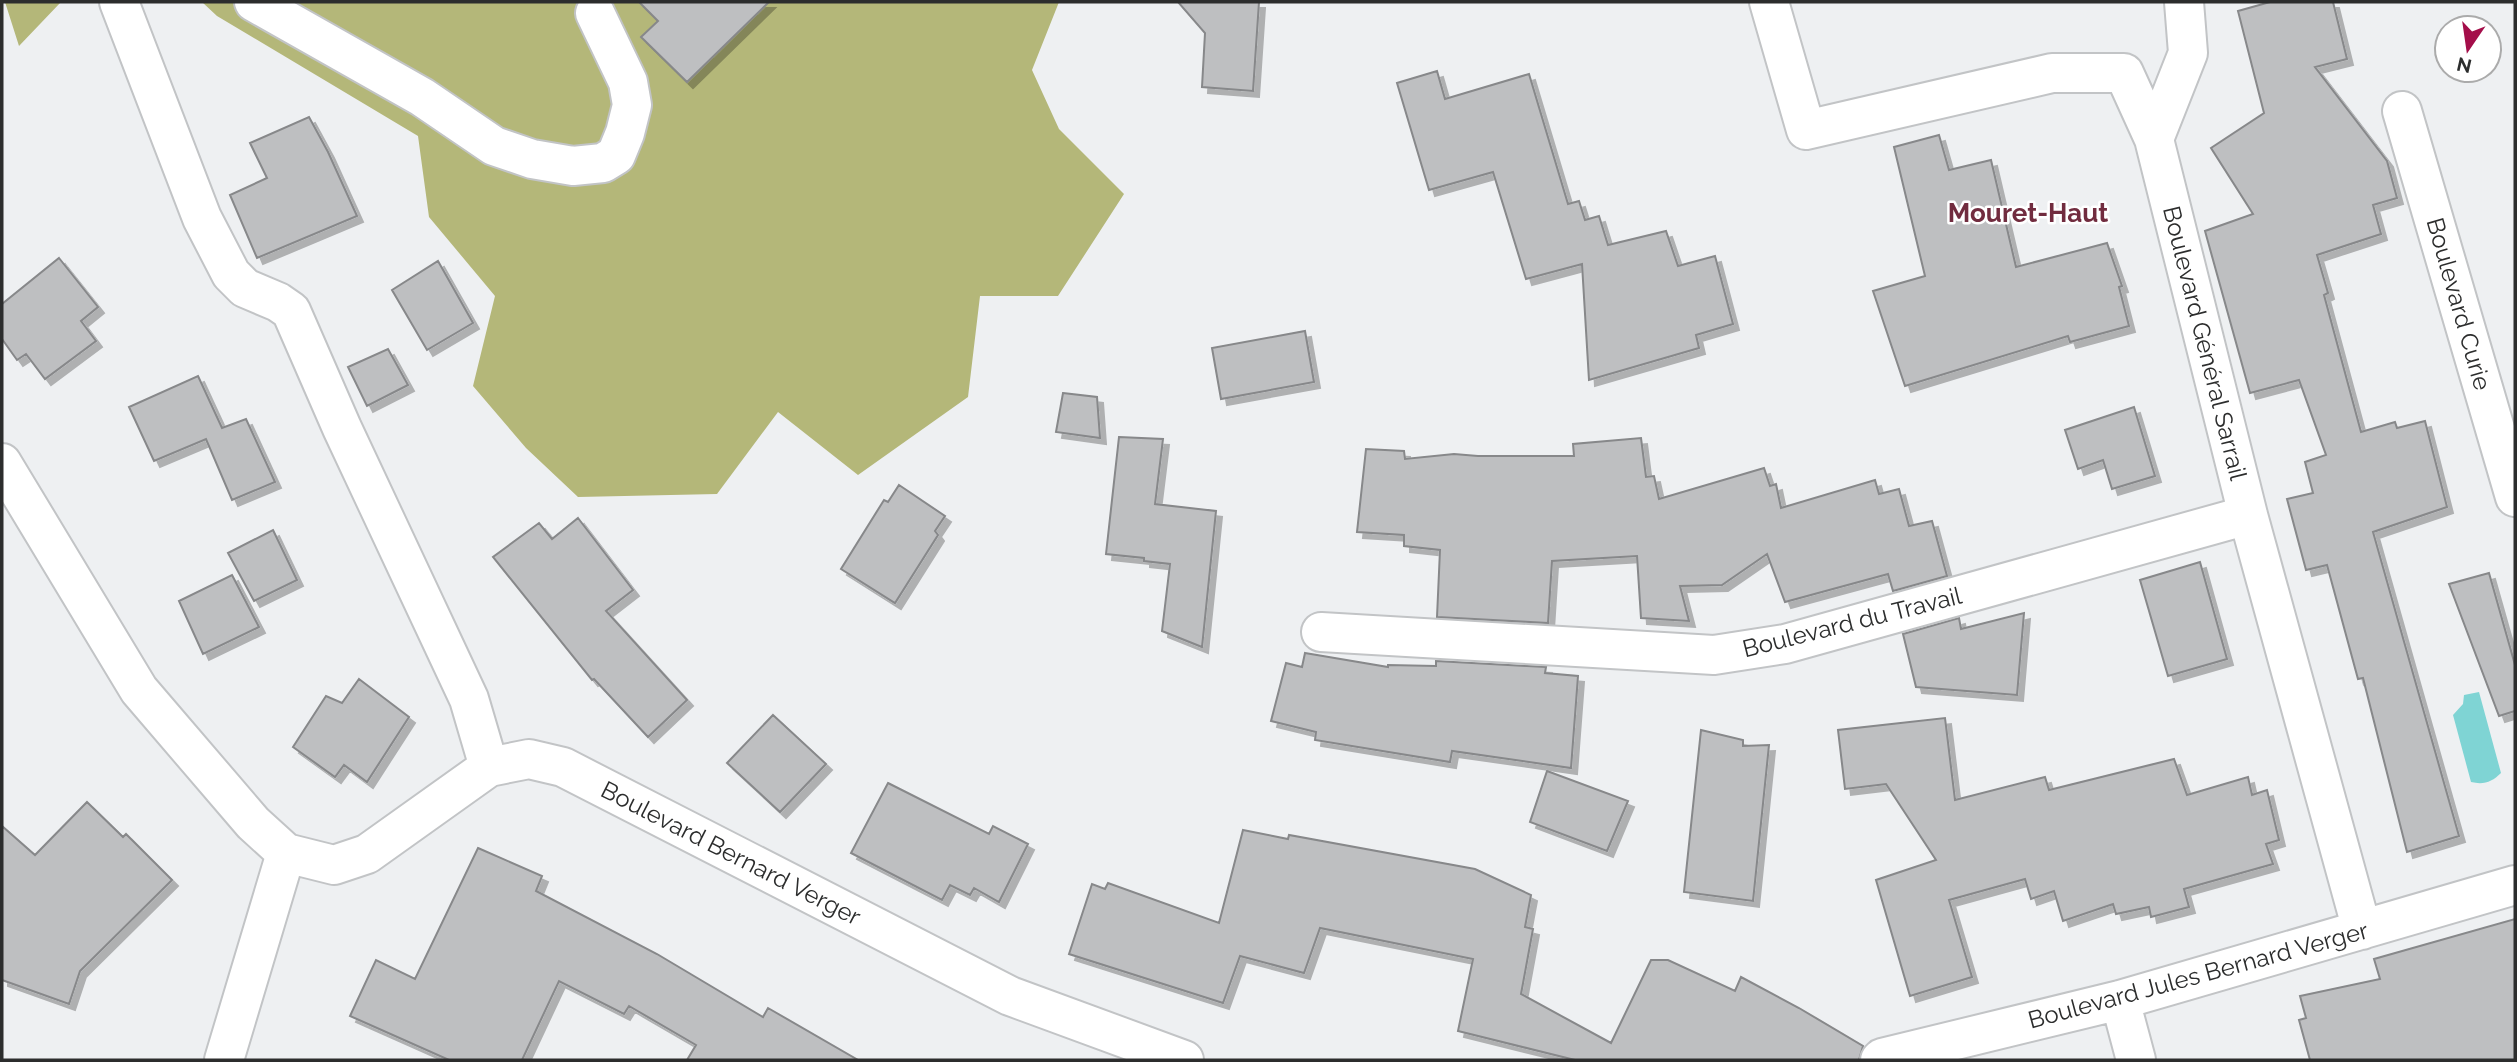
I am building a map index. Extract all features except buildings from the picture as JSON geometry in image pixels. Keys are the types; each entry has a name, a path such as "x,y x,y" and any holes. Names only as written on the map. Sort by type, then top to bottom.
{"street":[{"path":"119,2 202,218 231,274 245,288 278,302 291,311 342,428 469,699 489,767"},
{"path":"254,2 422,97 494,146 532,159 573,166 603,163 616,155 632,105 628,82 595,13"},
{"name":"Boulevard Général Sarrail","path":"1769,2 1806,130 2052,73 2124,73 2154,139 2248,515 2362,930"},
{"path":"2154,139 2188,53 2184,2"},
{"name":"Boulevard Curie","path":"2402,111 2515,497"},
{"path":"2,463 139,690 253,823 286,853 225,1060"},
{"name":"Boulevard du Travail","path":"1321,632 1714,655 1785,643 2248,515"},
{"name":"Boulevard Bernard Verger","path":"286,853 334,864 367,854 489,767 529,759 563,766 1010,996 1184,1060"},
{"name":"Boulevard Jules Bernard Verger","path":"1880,1060 2120,1000 2515,885"},
{"path":"2120,1000 2136,1060"}],"green space":[{"path":"5,2 61,2 19,46"},
{"path":"202,2 1059,2 1032,70 1059,129 1124,194 1058,296 980,296 968,397 858,475 778,412 717,494 578,497 526,448 473,386 495,296 429,217 418,136 217,16"}],"water":[{"path":"2479,692 2501,773 2484,783 2471,782 2453,715 2463,704 2464,695"}],"district":[{"name":"Mouret-Haut","path":"2028,213"}]}
